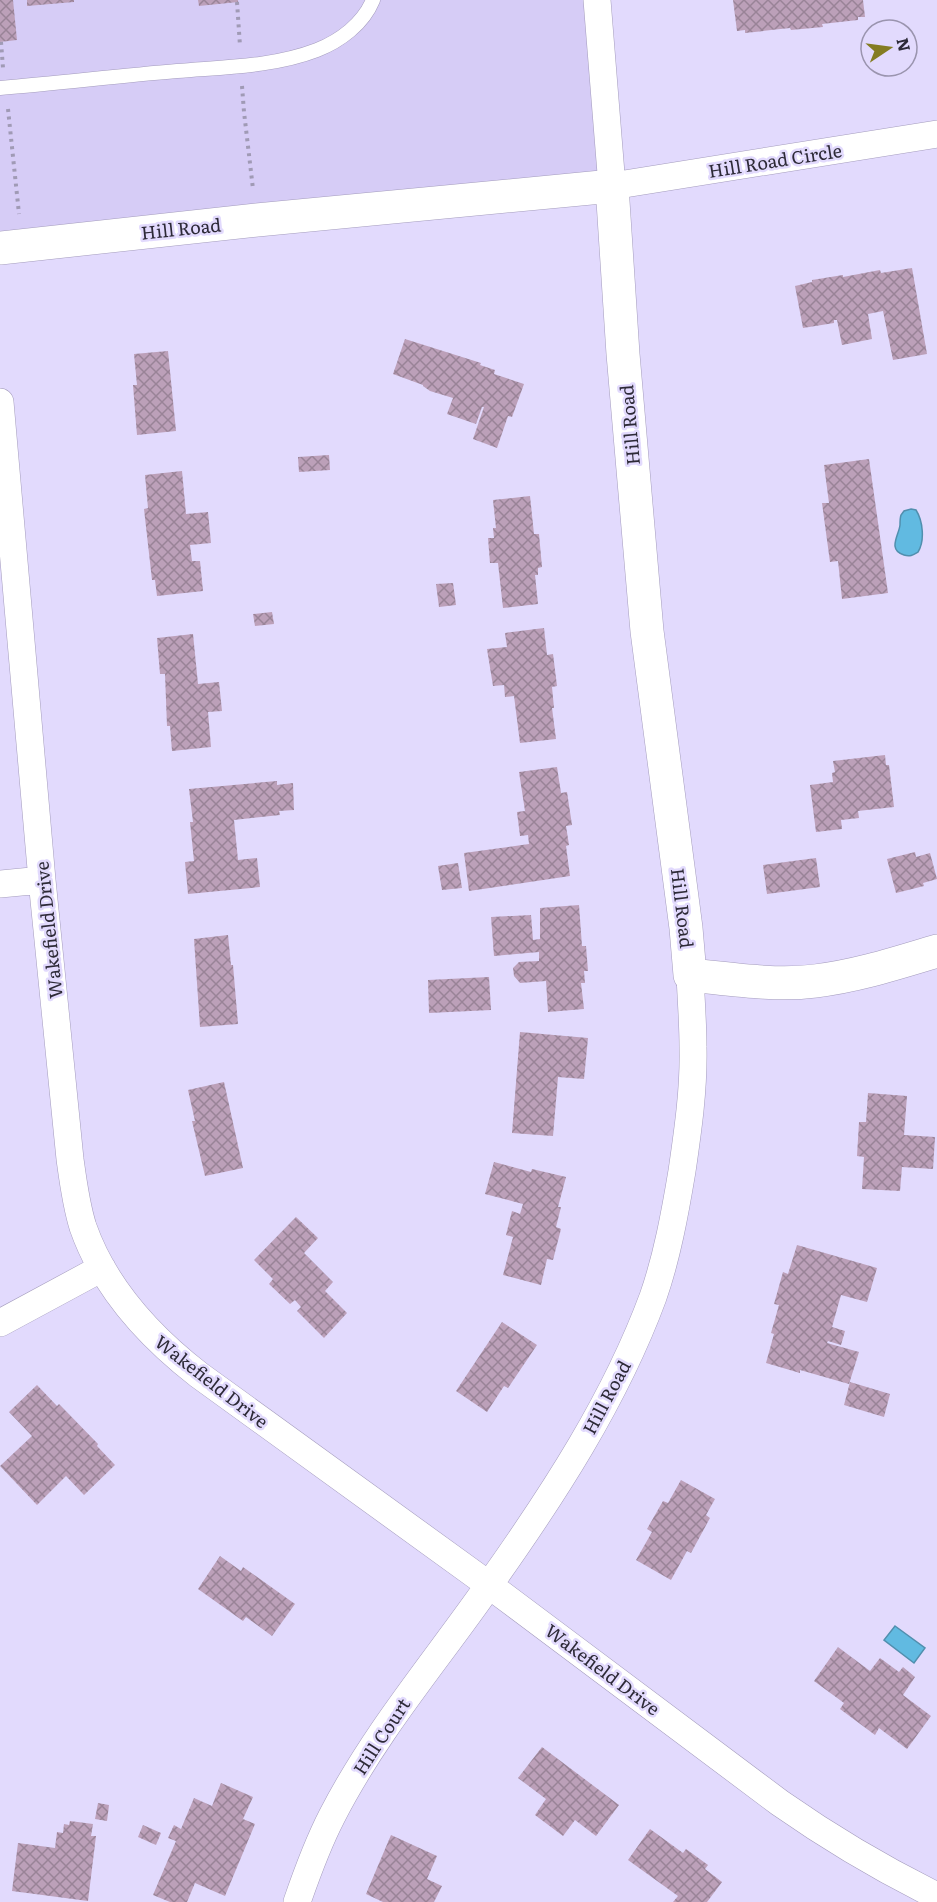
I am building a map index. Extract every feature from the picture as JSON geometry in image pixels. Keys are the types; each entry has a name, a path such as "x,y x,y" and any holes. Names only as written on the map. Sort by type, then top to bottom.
{"street":[{"name":"Hill Road","path":"489,1585 567,1468 597,1417 619,1375 653,1295 674,1216 686,1140 693,1048 686,928 647,632 623,354 597,0"},
{"name":"Hill Road Circle","path":"612,186 937,134"},
{"name":"Hill Road","path":"11,247 257,220 612,186"},
{"name":"Wakefield Drive","path":"0,402 42,880 73,1182 82,1224 90,1246 102,1268 145,1326 179,1359 489,1585 780,1803 880,1867 937,1896"},
{"path":"0,884 42,880"},
{"path":"690,975 775,982 815,981 854,974 937,951"},
{"path":"0,1323 102,1268"},
{"name":"Hill Court","path":"297,1902 331,1818 362,1764 402,1703 489,1585"}],"lane":[{"path":"3,88 241,66 294,58 337,40 367,12 373,0"}],"path":[{"path":"237,2 244,112 257,220"},
{"path":"1,42 11,247"}],"shaded area":[{"path":"0,0 597,0 612,186 0,248"}],"water":[{"path":"916,510 922,525 922,537 918,552 908,556 896,550 895,542 901,515 904,511"},
{"path":"895,1626 925,1648 914,1663 884,1640"}],"building":[{"path":"0,0 13,0 17,40 0,42"},
{"path":"27,0 74,0 74,2 27,6"},
{"path":"198,0 238,0 238,2 199,6"},
{"path":"733,0 863,0 865,17 858,17 858,20 822,24 823,27 745,33 745,30 737,31"},
{"path":"912,268 927,354 893,360 883,311 868,314 872,339 842,345 837,320 834,320 834,323 803,328 795,286 812,282 812,280 843,275 843,277 880,270 881,273"},
{"path":"405,339 481,363 480,365 495,370 494,374 524,384 512,417 508,416 497,448 473,439 484,407 482,407 476,424 447,414 453,398 430,391 423,385 393,374"},
{"path":"168,351 176,431 137,435 133,385 137,385 134,354"},
{"path":"329,455 330,470 299,472 298,457"},
{"path":"869,459 888,593 842,599 838,561 830,562 822,503 829,503 824,465"},
{"path":"182,471 186,514 208,512 211,543 190,545 192,561 200,561 203,591 157,596 155,580 152,580 144,509 148,508 145,475"},
{"path":"530,496 534,534 539,534 542,567 538,568 538,575 535,575 538,604 503,608 498,563 490,563 488,538 494,538 493,528 496,528 493,500"},
{"path":"453,583 456,605 439,607 436,584"},
{"path":"272,612 274,624 255,626 253,614"},
{"path":"544,628 547,655 553,654 557,686 552,687 556,739 520,743 514,696 505,697 504,685 493,686 487,649 507,647 505,633"},
{"path":"193,634 198,684 219,682 222,711 208,712 211,747 172,751 170,726 167,726 165,674 160,674 157,638"},
{"path":"885,755 886,765 889,765 894,807 858,811 859,818 841,820 842,829 816,832 810,785 833,782 832,773 835,772 833,761"},
{"path":"557,767 561,793 567,792 572,825 566,826 570,876 469,891 464,853 529,844 528,835 520,836 517,812 525,811 519,772"},
{"path":"277,781 277,785 293,783 294,810 279,811 280,815 234,820 238,860 257,858 260,887 188,894 185,862 194,861 189,789"},
{"path":"915,852 916,857 930,853 937,879 923,883 924,886 896,893 887,859"},
{"path":"816,858 820,887 767,894 763,865"},
{"path":"458,863 462,888 442,890 438,866"},
{"path":"579,905 582,946 586,946 588,971 584,971 585,983 581,983 584,1009 548,1012 546,981 520,983 514,976 513,968 519,962 539,961 539,952 494,956 491,917 531,915 533,940 540,939 540,908"},
{"path":"228,935 238,1024 200,1027 194,939"},
{"path":"489,977 491,1010 429,1013 428,980"},
{"path":"520,1032 588,1038 584,1079 558,1077 553,1136 512,1133"},
{"path":"224,1082 243,1168 205,1176 192,1121 195,1121 188,1090"},
{"path":"868,1093 907,1096 904,1135 935,1137 933,1169 902,1167 900,1191 862,1189 864,1157 857,1156 859,1122 866,1122"},
{"path":"494,1162 531,1172 532,1169 566,1177 558,1207 561,1207 556,1227 561,1229 553,1260 547,1259 541,1285 503,1275 513,1237 506,1235 512,1211 520,1214 523,1204 485,1194"},
{"path":"296,1217 318,1238 304,1253 333,1282 325,1291 347,1313 324,1338 297,1311 301,1307 295,1300 290,1304 269,1284 273,1279 254,1260"},
{"path":"797,1245 877,1268 867,1302 841,1295 832,1327 845,1331 841,1345 828,1341 827,1343 859,1352 849,1384 766,1363 779,1305 774,1304 783,1272 788,1274"},
{"path":"502,1322 537,1345 508,1388 504,1386 487,1412 456,1391"},
{"path":"850,1382 890,1394 884,1417 844,1405"},
{"path":"37,1385 98,1444 97,1446 115,1465 84,1495 66,1476 37,1505 0,1466 32,1436 9,1412"},
{"path":"681,1480 715,1499 706,1515 710,1518 691,1553 687,1551 671,1580 636,1560 652,1532 647,1529 663,1501 668,1503"},
{"path":"220,1556 241,1571 243,1567 295,1604 272,1636 246,1617 243,1621 198,1589"},
{"path":"838,1647 870,1671 880,1658 899,1672 903,1667 915,1677 903,1695 931,1716 907,1749 879,1728 875,1735 840,1709 844,1703 814,1681"},
{"path":"542,1747 619,1805 596,1836 575,1820 563,1836 535,1815 546,1799 518,1778"},
{"path":"221,1783 253,1797 243,1819 255,1824 225,1896 195,1883 187,1902 170,1902 153,1895 176,1841 168,1838 174,1825 181,1829 194,1798 212,1806"},
{"path":"98,1803 109,1805 107,1821 95,1819"},
{"path":"70,1821 93,1824 91,1836 96,1836 88,1901 12,1891 18,1843 55,1848 57,1832 63,1833 64,1824 69,1825"},
{"path":"143,1825 161,1833 156,1845 138,1837"},
{"path":"650,1829 683,1853 686,1849 708,1865 705,1869 722,1882 707,1902 673,1902 678,1896 628,1860"},
{"path":"391,1835 437,1856 427,1879 442,1886 434,1902 383,1902 366,1894"}]}
